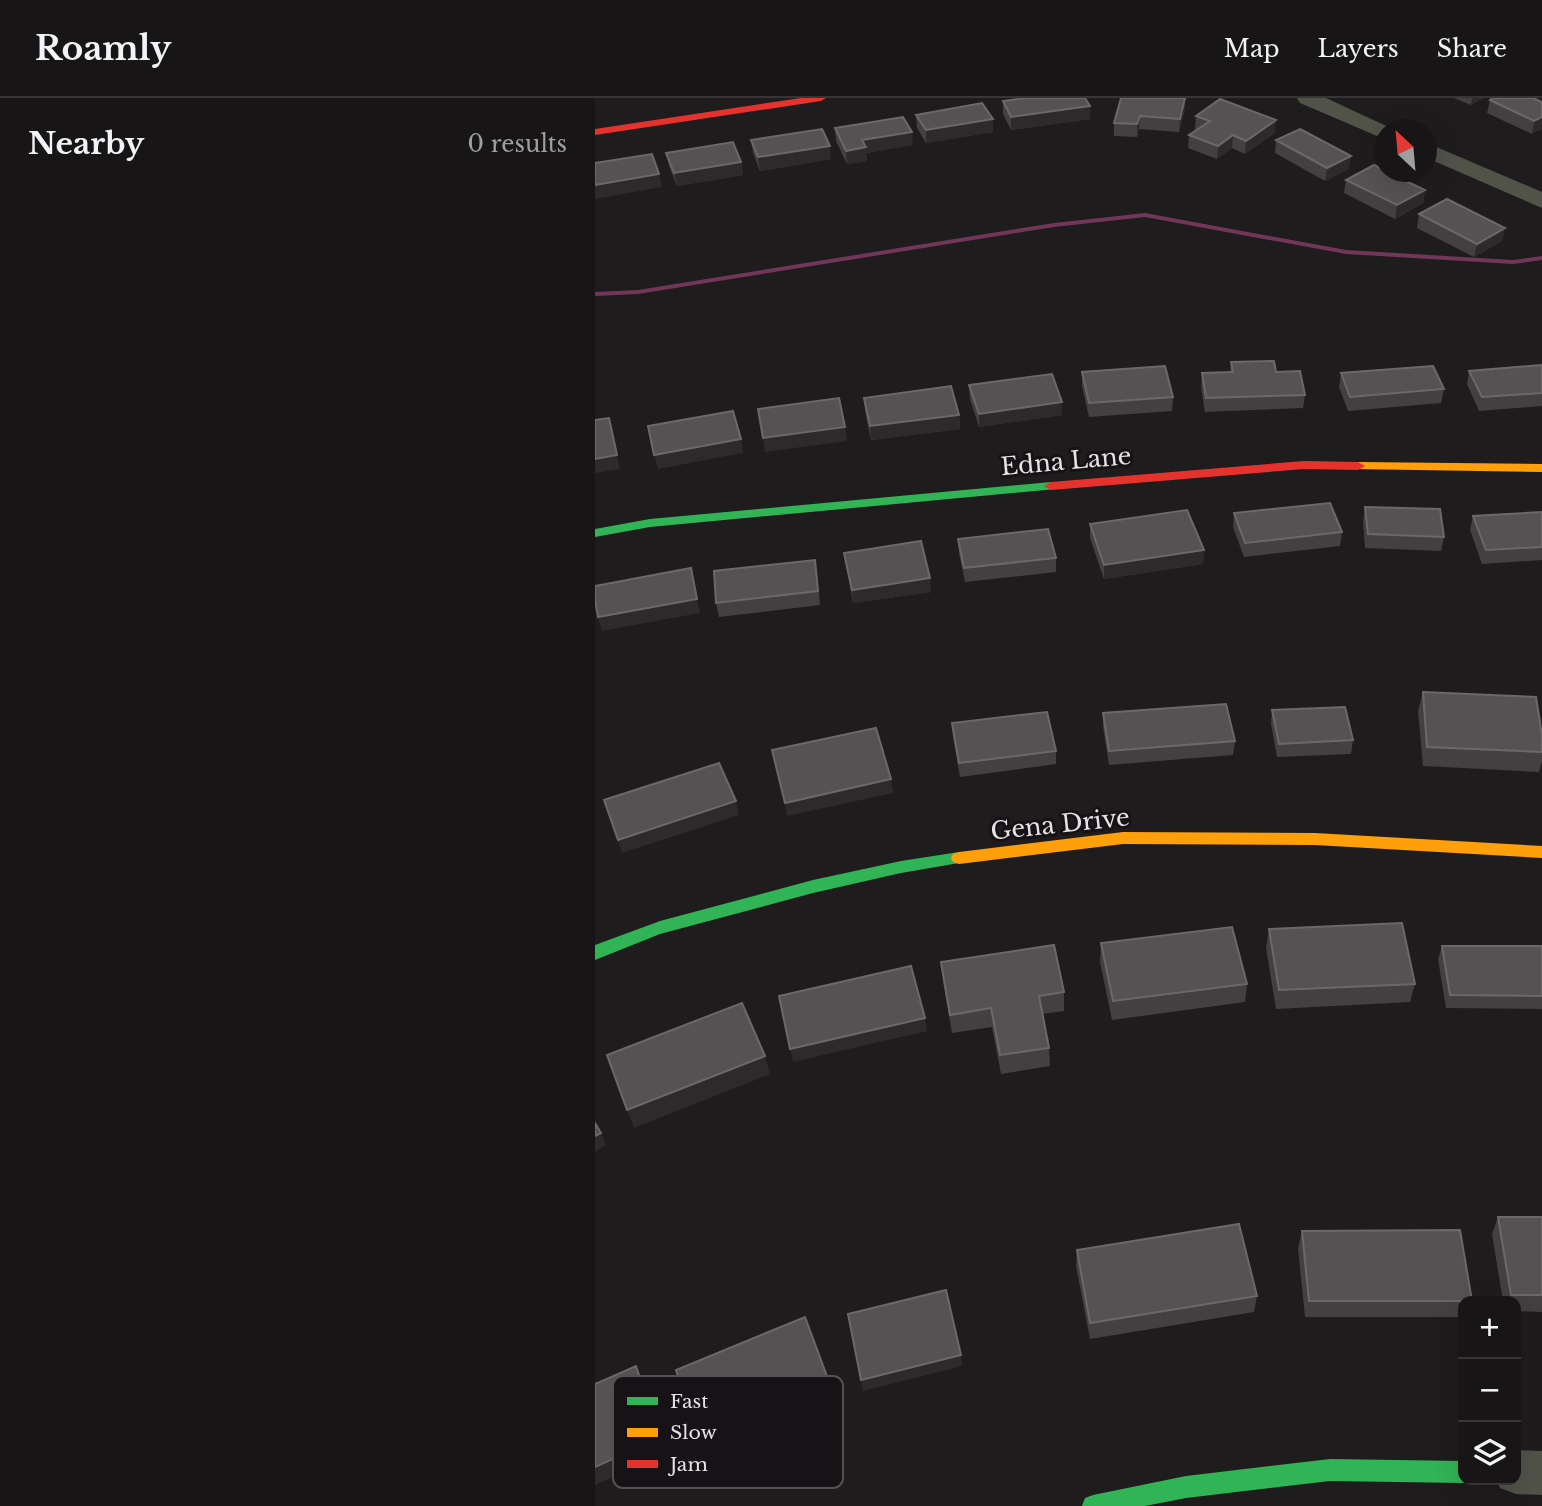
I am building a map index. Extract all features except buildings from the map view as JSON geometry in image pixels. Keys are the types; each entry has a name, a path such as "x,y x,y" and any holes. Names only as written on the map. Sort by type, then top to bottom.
{"street":[{"path":"595,132 821,98"},
{"path":"1308,98 1374,127"},
{"path":"1437,155 1542,201"},
{"name":"Edna Lane","path":"595,533 650,523 829,508 909,497 1304,465 1542,468"},
{"name":"Gena Drive","path":"595,953 624,938 789,893 918,864 1123,838 1315,839 1542,852"},
{"path":"1093,1506 1186,1487 1331,1470 1458,1472"},
{"path":"1521,1472 1542,1473"}],"waterway":[{"path":"595,294 638,292 1054,225 1145,215 1346,252 1513,262 1542,258"}],"traffic: fast":[{"path":"595,533 650,523 1051,486"},
{"path":"595,953 660,928 813,887 901,867 959,858"},
{"path":"1093,1506 1186,1487 1330,1470 1458,1472"}],"traffic: slow":[{"path":"1358,466 1542,468"},
{"path":"959,858 1123,838 1315,839 1542,852"}],"traffic: jam":[{"path":"595,132 821,98"},
{"path":"1051,486 1304,465 1358,466"}]}
